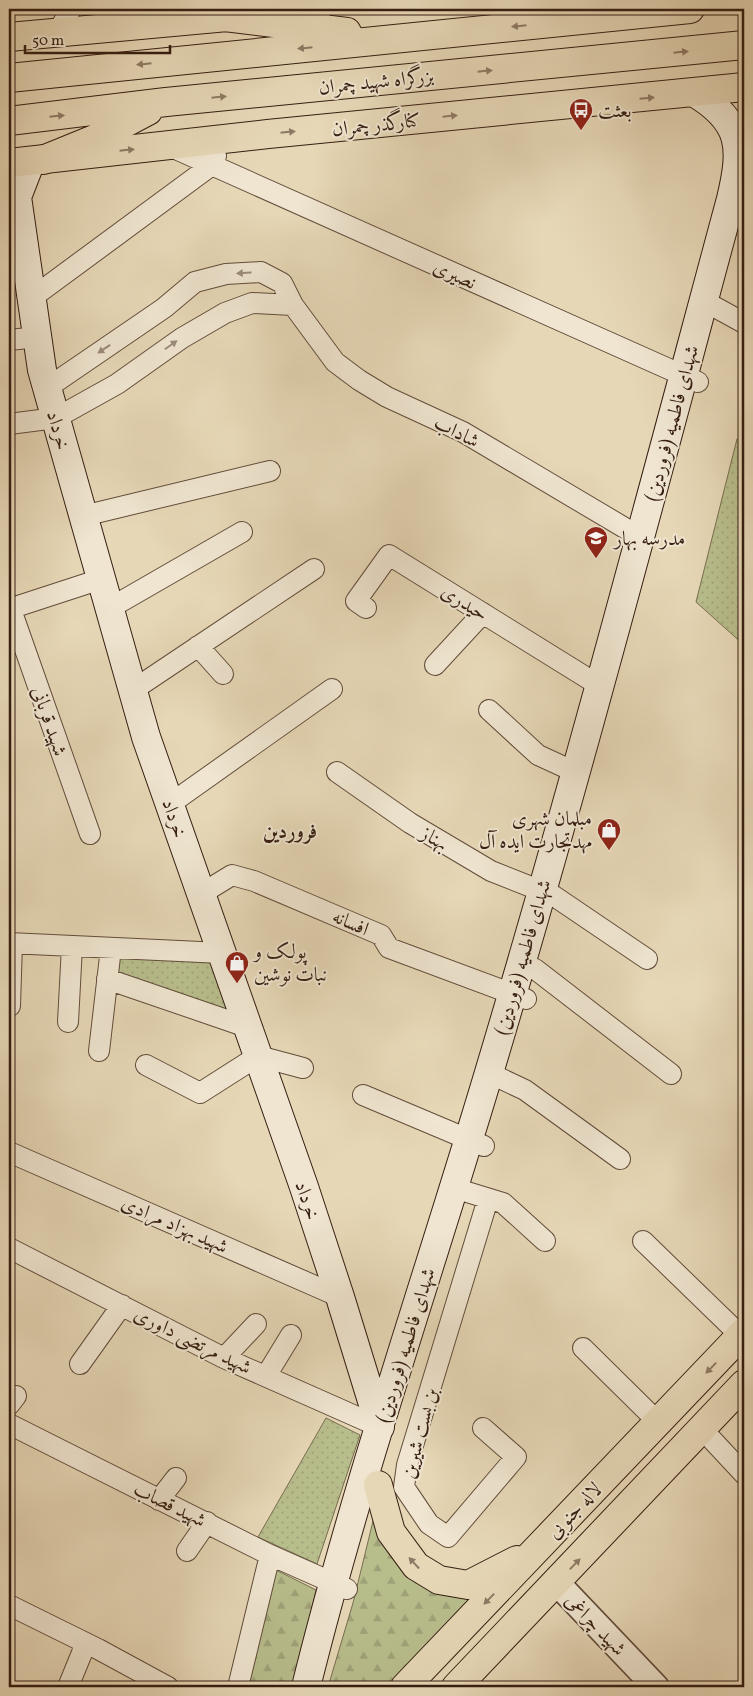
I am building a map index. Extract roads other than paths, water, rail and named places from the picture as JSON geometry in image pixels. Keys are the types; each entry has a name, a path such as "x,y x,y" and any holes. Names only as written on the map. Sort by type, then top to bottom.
{"main road":[{"path":"9,38 317,9"},
{"name":"بزرگراه شهید چمران","path":"9,78 690,9"},
{"path":"225,17 398,38"},
{"name":"بزرگراه شهید چمران","path":"9,121 166,102 744,45"},
{"name":"کنارگذر چمران","path":"28,162 222,140 744,87"},
{"name":"شهدای فاطمیه (فروردین)","path":"547,894 646,578 691,379 740,206 737,175 738,153 732,128 724,114 695,93"},
{"path":"13,194 28,162 96,138 166,102"},
{"name":"خرداد","path":"13,194 32,297 42,370 146,737 340,1297 380,1426"},
{"name":"شهدای فاطمیه (فروردین)","path":"306,1687 339,1586 378,1485 471,1194 476,1143 528,966 547,894 575,772 640,537 691,379"},
{"name":"شهدای فاطمیه (فروردین)","path":"321,1687 339,1586 380,1426 471,1194"},
{"name":"لاله جنوبی","path":"405,1687 743,1334"},
{"name":"لاله جنوبی","path":"456,1687 744,1384"},
{"path":"378,1485 391,1532 416,1566 439,1580 468,1585 536,1550"},
{"path":"449,1582 469,1620 496,1646"}],"street":[{"path":"57,33 71,9"},
{"path":"32,297 212,165 222,140"},
{"name":"نصیری","path":"169,146 691,379"},
{"name":"شاداب","path":"48,388 164,308 196,282 226,274 261,272 282,283 293,306 335,362 359,380 387,397 463,432 640,537"},
{"path":"9,424 56,418 117,384 182,338 225,312 252,303 293,306"},
{"path":"711,305 744,323"},
{"path":"9,340 38,337"},
{"path":"84,516 270,471"},
{"path":"110,608 242,532"},
{"name":"حیدری","path":"366,608 356,601 389,555 600,686"},
{"path":"133,690 314,569"},
{"path":"9,607 101,579"},
{"name":"شهید قربانی","path":"9,607 90,834"},
{"path":"435,664 483,613"},
{"path":"198,646 223,674"},
{"path":"170,804 332,689"},
{"path":"489,710 538,755 575,772"},
{"name":"بهناز","path":"337,772 410,823 491,871 547,894 646,959"},
{"name":"افسانه","path":"201,894 232,875 254,881 381,935 389,948 519,996"},
{"path":"10,1006 10,943 222,953"},
{"path":"68,1022 72,946"},
{"path":"99,1050 111,948"},
{"path":"528,966 671,1074"},
{"path":"107,979 248,1027"},
{"path":"146,1065 200,1093 258,1056 303,1068"},
{"path":"496,1076 525,1090 620,1159"},
{"path":"363,1095 476,1143"},
{"name":"شهید بهزاد مرادی","path":"9,1152 340,1297"},
{"path":"471,1194 503,1203 545,1241"},
{"name":"بن بست شیرین","path":"471,1194 407,1465 404,1487 429,1524 448,1537 516,1457 482,1428"},
{"path":"643,1241 743,1334"},
{"name":"شهید مرتضی داوری","path":"9,1248 224,1358 380,1426"},
{"path":"80,1364 122,1305"},
{"path":"224,1358 256,1324"},
{"path":"266,1376 291,1334"},
{"path":"583,1348 658,1422"},
{"name":"شهید قصاب","path":"9,1424 270,1555 339,1586"},
{"path":"702,1429 744,1474"},
{"path":"159,1500 176,1478"},
{"path":"187,1551 207,1522"},
{"path":"238,1687 270,1555"},
{"name":"شهید چراغی","path":"556,1583 656,1687"},
{"path":"9,1605 86,1643 168,1687"},
{"path":"68,1687 86,1643"}],"place":[{"name":"بعثت","path":"581,131"},
{"name":"مدرسه بهار","path":"596,559"},
{"name":"مبلمان شهری مهدتجارت ایده آل","path":"609,851"},
{"name":"پولک و نبات نوشین","path":"237,984"}],"district":[{"name":"فروردین","path":"290,831"}]}
